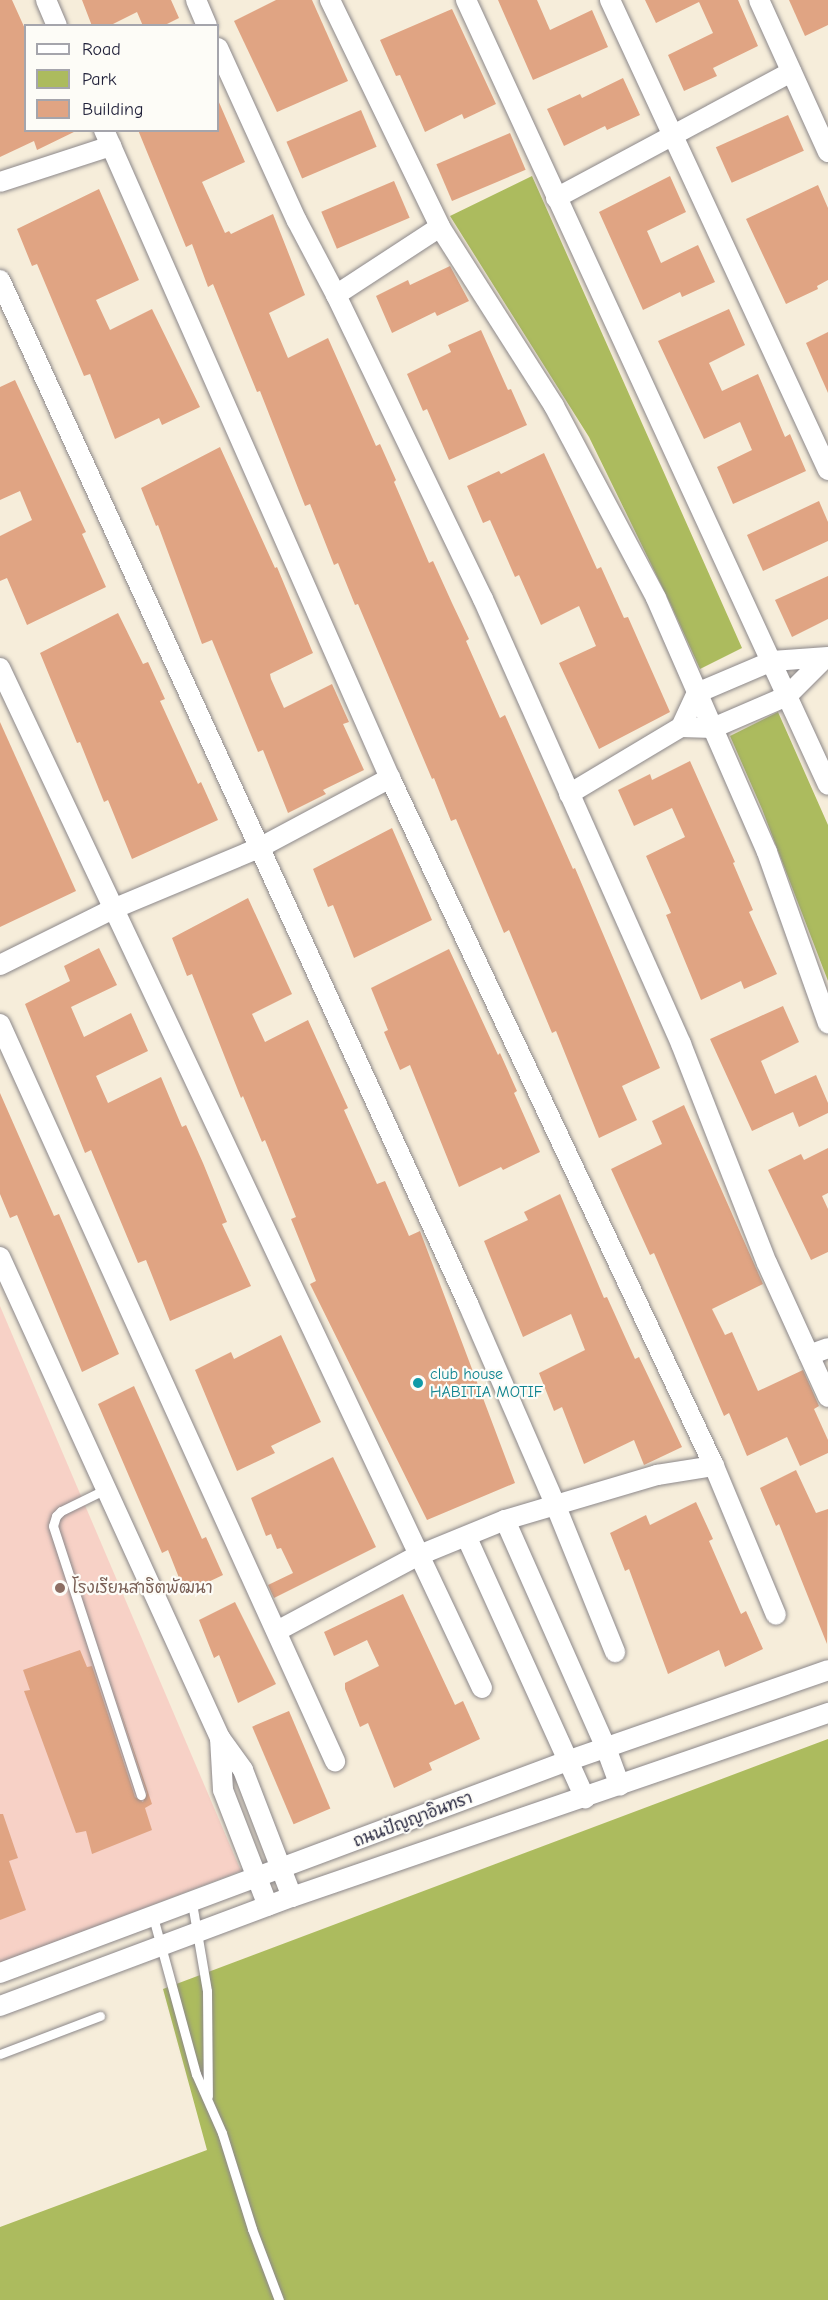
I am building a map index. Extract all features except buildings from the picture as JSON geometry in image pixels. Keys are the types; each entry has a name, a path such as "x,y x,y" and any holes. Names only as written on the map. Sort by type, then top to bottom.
{"street":[{"path":"46,0 56,24"},
{"path":"196,0 206,24"},
{"path":"330,0 440,227 554,406 656,598 767,852 828,1023"},
{"path":"466,0 828,785"},
{"path":"610,0 828,470"},
{"path":"759,0 828,152"},
{"path":"219,50 297,221 336,295 483,599 681,1044 767,1263 828,1397"},
{"path":"556,198 791,72"},
{"path":"0,182 108,138 390,778 714,1466 776,1615"},
{"path":"336,295 440,227"},
{"path":"0,280 469,1306 555,1504 615,1652"},
{"path":"569,794 681,727 713,728 787,696 826,658"},
{"path":"681,727 697,693 772,661 826,658"},
{"path":"0,668 417,1556 482,1688"},
{"path":"0,965 113,909 260,848 390,778"},
{"path":"0,1024 335,1761"},
{"path":"0,1257 220,1738 243,1770 292,1897"},
{"path":"809,1355 828,1348"},
{"path":"277,1631 417,1556 467,1538 505,1520 657,1474 714,1466"},
{"path":"505,1520 606,1748 620,1786"},
{"path":"467,1538 570,1760 585,1798"},
{"name":"ถนนปัญญาอินทรา","path":"0,1973 570,1760 828,1670"},
{"name":"ถนนปัญญาอินทรา","path":"0,2006 160,1944 197,1933 292,1897 828,1713"},
{"path":"220,1738 223,1790 268,1906"}],"lane":[{"path":"106,1489 61,1511 56,1516 53,1526 141,1795"},
{"path":"192,1902 207,1991 208,2099"},
{"path":"153,1917 196,2074 208,2099 279,2300"},
{"path":"0,2054 100,2016"}],"shaded area":[{"name":"โรงเรียนสาธิตพัฒนา","path":"0,1306 241,1871 0,1963"}],"green space":[{"path":"532,176 742,648 700,669 589,437 450,216"},
{"path":"778,712 828,825 828,981 762,809 730,736"},
{"path":"828,1739 828,2300 0,2300 0,2227 207,2150 163,1989"}],"place":[{"name":"club house HABITIA MOTIF","path":"418,1383"},
{"name":"โรงเรียนสาธิตพัฒนา","path":"60,1588"}]}
